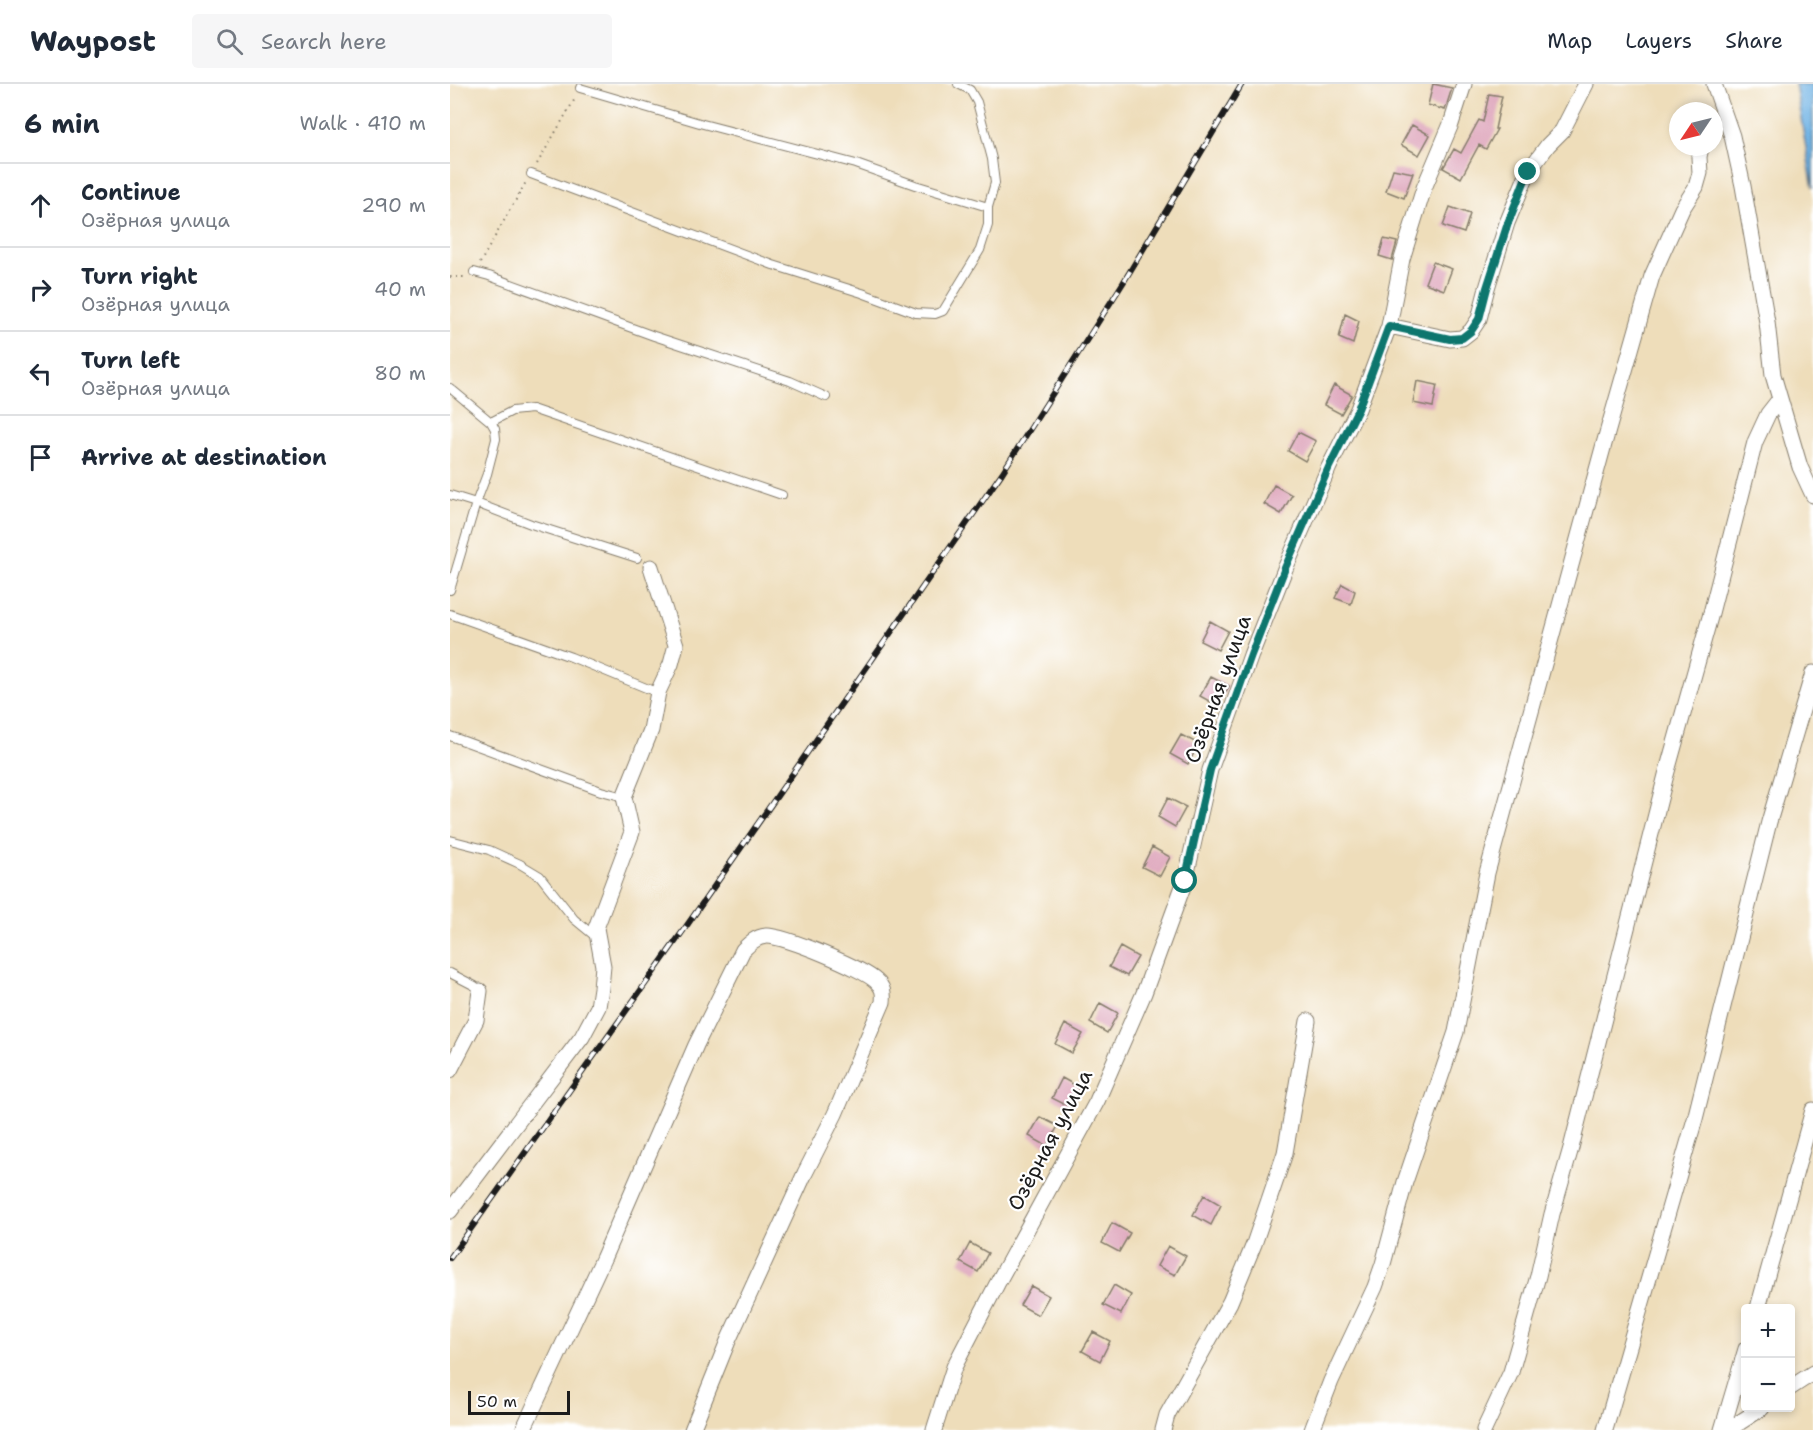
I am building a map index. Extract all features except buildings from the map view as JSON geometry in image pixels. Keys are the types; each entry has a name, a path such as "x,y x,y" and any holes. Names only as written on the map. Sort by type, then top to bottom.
{"street":[{"name":"Озёрная улица","path":"934,1430 954,1367 1096,1101 1144,993 1185,881 1210,770 1285,568 1329,467 1358,409 1389,326 1402,259 1424,188 1451,124 1464,84"},
{"path":"1389,326 1450,339 1462,338 1471,331 1479,319 1508,223 1528,172 1548,145 1562,131 1586,84"},
{"path":"1714,84 1716,102"},
{"path":"1723,119 1732,136 1741,176 1767,322 1773,375 1800,467 1813,495"},
{"path":"1312,1430 1331,1381 1375,1287 1405,1182 1456,1032 1487,873 1604,444 1652,276 1682,209 1696,187 1700,173 1699,156"},
{"path":"1484,1430 1511,1372 1538,1276 1666,775 1755,442 1768,414 1779,400"},
{"path":"450,1210 582,1036 598,1007 603,966 596,928 632,832 624,797 651,730 658,692 671,664 676,645 651,567"},
{"path":"1605,1430 1695,1119 1769,822 1813,673"},
{"path":"523,1430 603,1259 696,1045 743,950 754,939 773,937 796,942 874,979 884,993 883,1002 835,1114 805,1173 728,1341 692,1430"},
{"path":"450,1070 476,1020 477,988"},
{"path":"1162,1430 1167,1415 1230,1302 1254,1244 1284,1153 1308,1021"},
{"path":"1759,1304 1813,1110"},
{"path":"1722,1430 1743,1358"},
{"path":"1795,1385 1813,1373"},
{"path":"1728,1430 1755,1412"}],"lane":[{"path":"531,174 763,261 916,313 935,314 943,311 980,250 988,225 988,207 995,183 985,127 977,102 970,90 958,84"},
{"path":"580,88 703,124 856,164 988,207"},
{"path":"474,272 654,336 790,381 826,397"},
{"path":"450,387 491,422 495,429 496,439 450,590"},
{"path":"491,422 512,411 532,409 782,495"},
{"path":"450,495 637,558"},
{"path":"450,614 571,657 651,690"},
{"path":"450,736 624,797"},
{"path":"450,840 489,850 540,876 574,919 598,939"},
{"path":"450,973 477,988"}],"path":[{"path":"450,277 465,277 474,272 580,88"}],"water":[{"path":"1795,84 1813,84 1813,188"}],"railway":[{"path":"450,1258 683,931 1002,473 1123,283 1242,84"}],"route":[{"path":"1185,881 1210,770 1251,655 1285,568 1329,467 1358,409 1389,326 1450,339 1462,338 1471,331 1479,319 1508,223 1528,172"}]}
